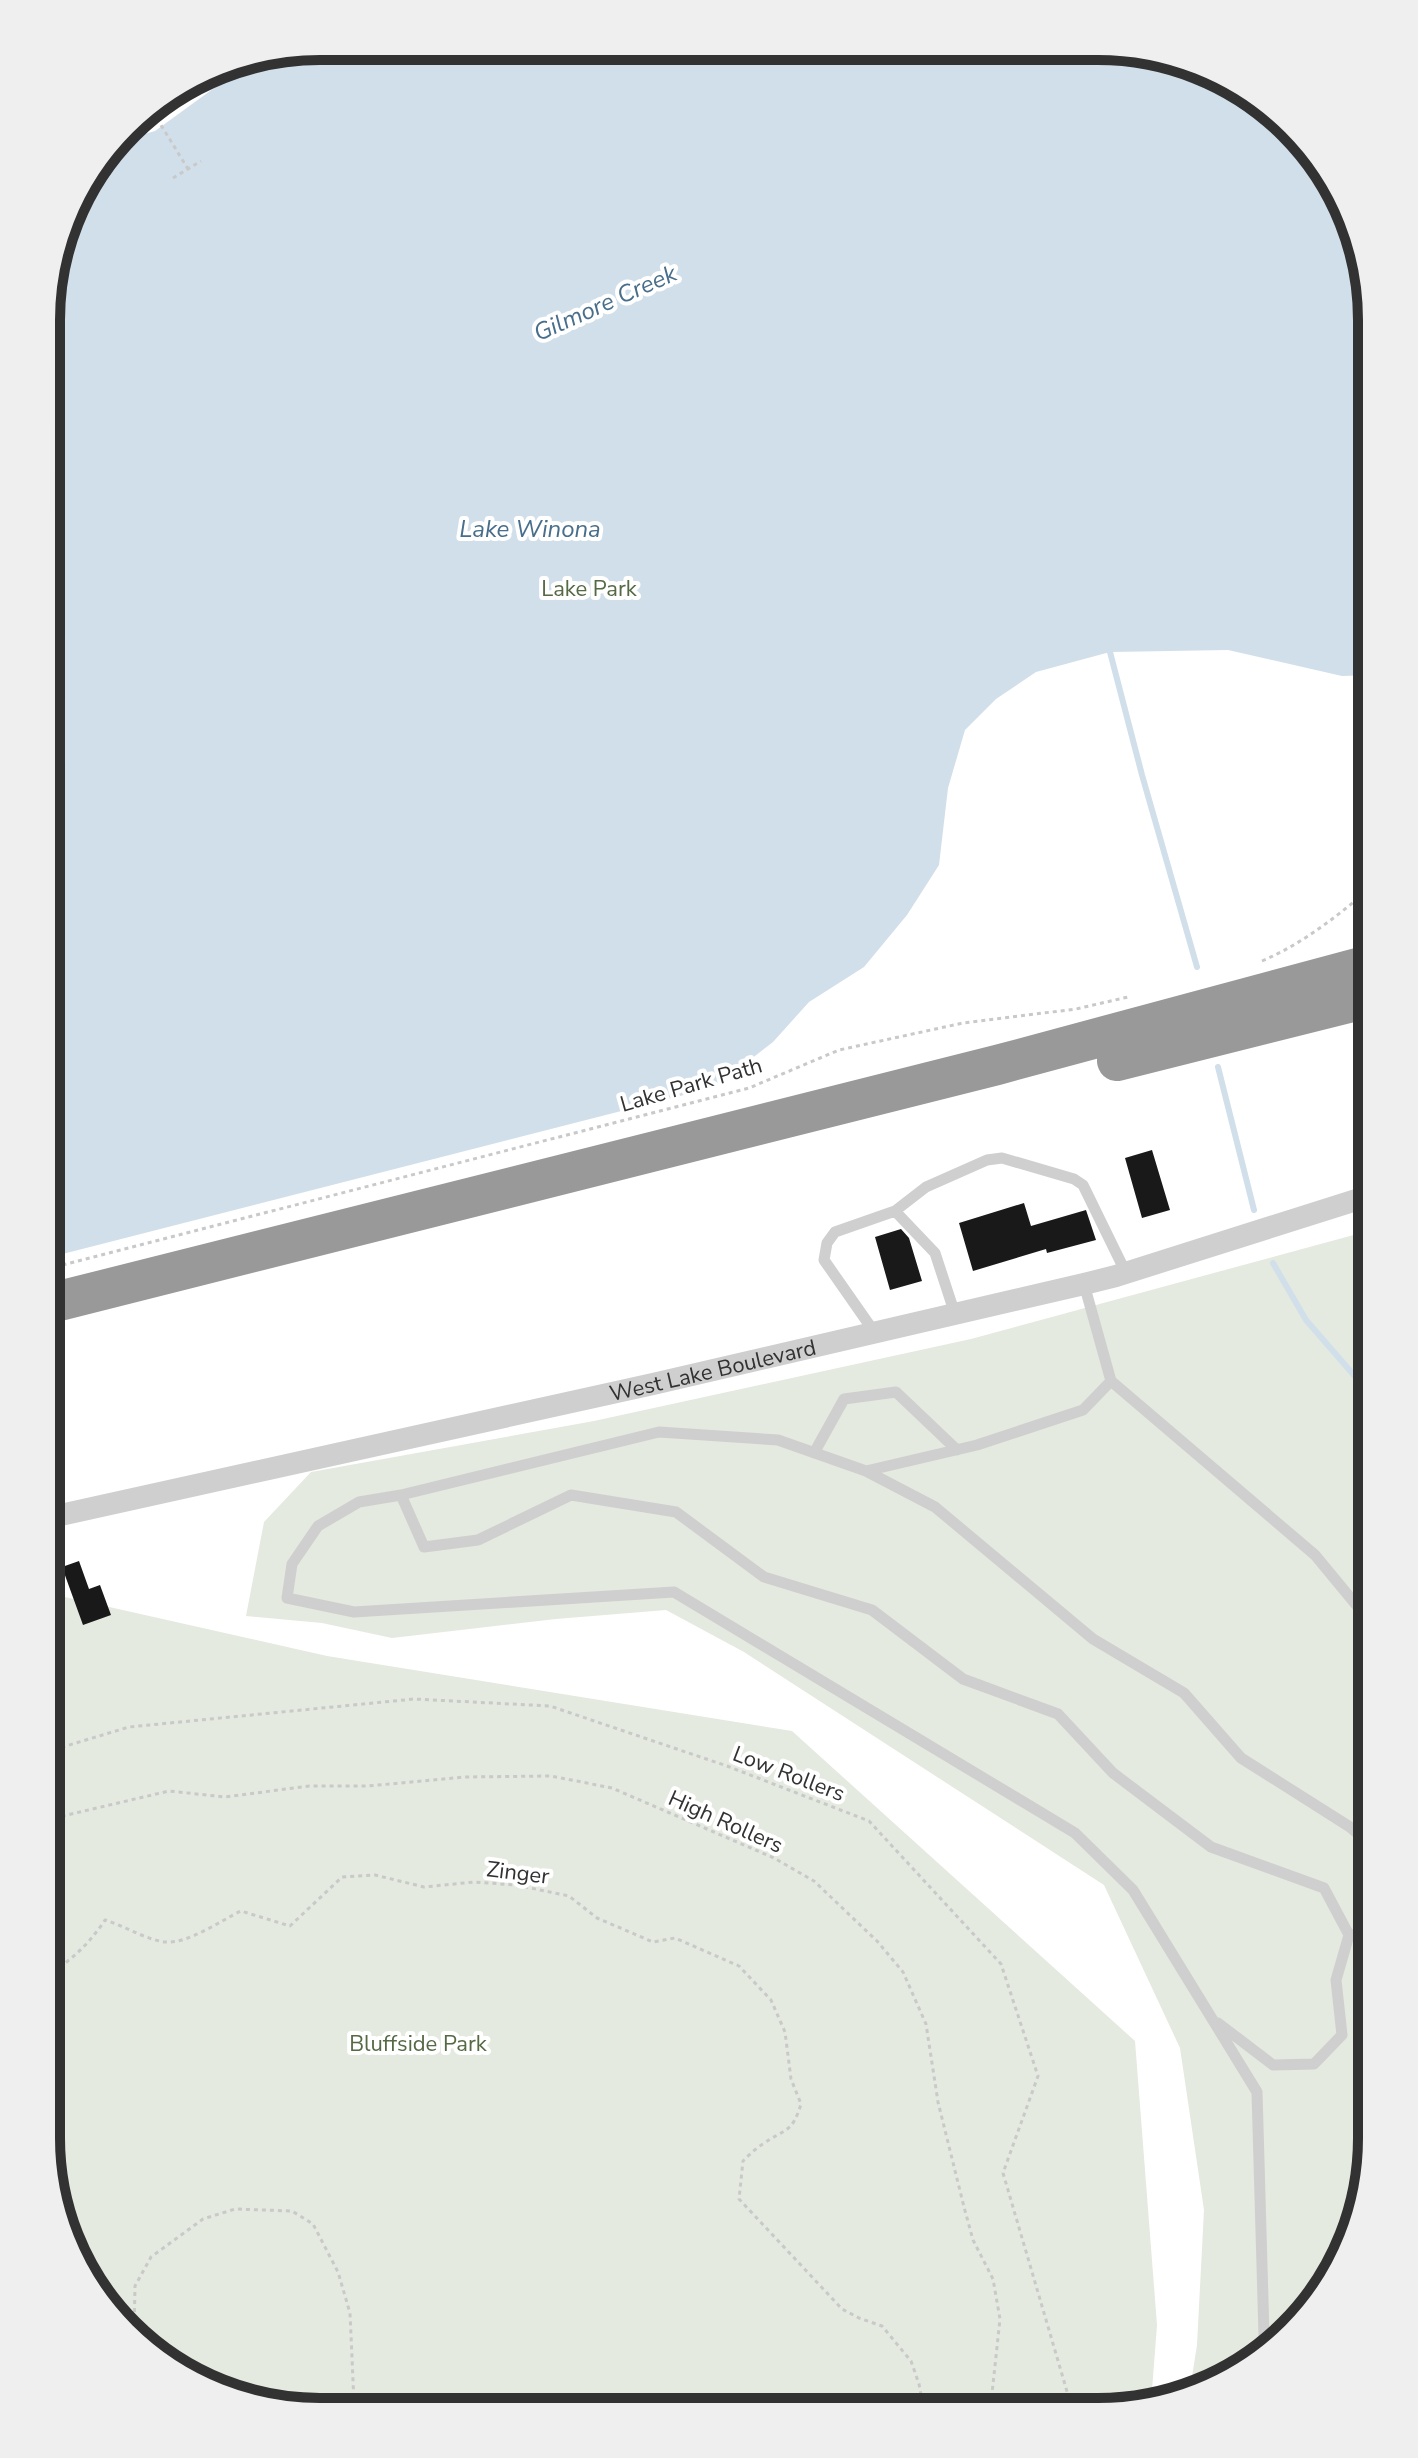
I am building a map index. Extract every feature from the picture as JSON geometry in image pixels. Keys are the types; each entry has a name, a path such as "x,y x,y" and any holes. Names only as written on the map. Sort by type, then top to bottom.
{"highway":[{"path":"60,1301 997,1065 1358,968"},
{"path":"60,1329 1358,1001"}],"street":[{"name":"West Lake Boulevard","path":"60,1515 471,1425 1084,1284 1358,1200"}],"lane":[{"path":"875,1333 824,1260 827,1243 835,1232 895,1211 926,1187 987,1160 1002,1158 1074,1179 1083,1185 1126,1273"},
{"path":"895,1211 935,1253 955,1314"},
{"path":"1084,1284 1111,1381 1315,1555 1357,1606"},
{"path":"866,1471 957,1450 1083,1410 1111,1381"},
{"path":"814,1453 844,1399 896,1392 957,1450"},
{"path":"1265,2337 1257,2092 1133,1890 1075,1833 674,1592 354,1612 287,1598 292,1564 318,1526 359,1502 401,1495 659,1432 778,1440 866,1471 935,1507 1093,1639 1184,1693 1241,1758 1357,1833"},
{"path":"401,1495 424,1547 478,1540 571,1495 676,1512 764,1577 872,1610 963,1679 1058,1714 1113,1773 1211,1847 1324,1888 1349,1935 1336,1980 1342,2035 1314,2064 1273,2065 1211,2018"},
{"path":"1349,1935 1357,1934"}],"path":[{"path":"156,118 188,169"},
{"path":"173,178 201,161"},
{"path":"1261,962 1320,930 1358,899"},
{"name":"Lake Park Path","path":"60,1266 749,1088 839,1050 963,1023 1076,1009 1135,995"},
{"name":"Low Rollers","path":"60,1748 129,1727 414,1699 550,1706 727,1766 869,1821 1001,1964 1038,2076 1003,2173 1069,2398"},
{"name":"High Rollers","path":"60,1817 169,1791 225,1797 309,1786 368,1786 465,1777 551,1776 612,1788 774,1858 814,1881 877,1941 903,1972 926,2024 938,2102 964,2207 973,2240 993,2279 1000,2319 992,2398"},
{"name":"Zinger","path":"60,1968 91,1941 105,1920 167,1942 190,1938 241,1911 290,1926 342,1877 375,1875 424,1887 488,1883 516,1885 569,1896 597,1918 653,1942 675,1938 739,1966 771,2000 785,2032 791,2079 801,2104 796,2121 784,2133 763,2143 743,2161 739,2199 842,2309 882,2326 911,2361 922,2398"},
{"path":"134,2320 135,2286 151,2257 203,2219 235,2209 292,2211 313,2224 338,2272 350,2313 354,2398"}],"green space":[{"path":"1358,1234 1357,2155 1353,2189 1338,2238 1304,2296 1282,2322 1256,2344 1228,2363 1192,2380 1197,2345 1204,2210 1180,2048 1104,1885 744,1652 666,1610 392,1638 322,1623 246,1616 264,1522 311,1472 594,1421 971,1339"},
{"name":"Bluffside Park","path":"60,1596 327,1656 792,1731 1135,2041 1157,2325 1152,2392 1098,2398 320,2398 286,2396 252,2389 205,2371 175,2354 148,2334 124,2310 104,2283 74,2222 62,2172"}],"water":[{"name":"Lake Winona","path":"320,60 1098,60 1149,65 1213,87 1270,124 1294,148 1331,205 1353,269 1358,320 1358,675 1342,676 1228,650 1110,652 1036,672 996,699 965,730 948,788 939,865 907,915 864,967 809,1002 773,1042 715,1087 60,1255 62,286 74,236 104,175 135,137 155,131 230,77 286,62"}],"building":[{"path":"1152,1150 1170,1210 1142,1218 1125,1158"},
{"path":"1024,1203 1031,1226 1086,1210 1096,1240 1047,1253 1046,1249 973,1271 959,1223"},
{"path":"901,1229 909,1238 922,1281 890,1290 875,1237"},
{"path":"79,1561 89,1589 100,1585 111,1615 83,1625 62,1567"}],"waterway":[{"path":"1110,652 1197,967"},
{"path":"1218,1067 1254,1210"},
{"path":"1273,1263 1306,1320 1357,1379"}],"water label":[{"name":"Gilmore Creek","path":"605,303"}],"park label":[{"name":"Lake Park","path":"589,588"}]}
